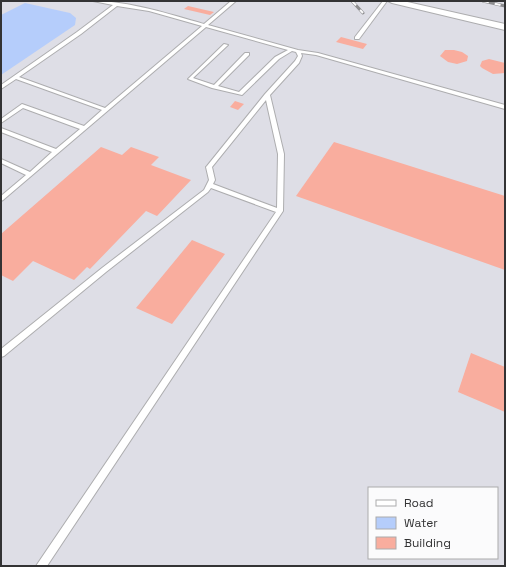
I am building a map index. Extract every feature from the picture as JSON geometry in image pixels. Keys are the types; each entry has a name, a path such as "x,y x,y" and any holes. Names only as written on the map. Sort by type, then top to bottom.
{"street":[{"path":"392,1 505,27"}],"lane":[{"path":"95,1 149,10 292,49 298,52 316,54 505,107"},
{"path":"1,198 207,26 234,1"},
{"path":"357,38 385,1"},
{"path":"1,87 79,33 117,4"},
{"path":"226,45 190,79 240,94 277,58 292,49"},
{"path":"1,354 104,270 206,191 212,180 209,167 267,95 297,62 300,56 298,52"},
{"path":"214,86 247,54"},
{"path":"16,77 106,110"},
{"path":"42,566 280,212 281,154 267,95"},
{"path":"1,121 22,106 84,128"},
{"path":"1,130 57,152"},
{"path":"1,161 30,174"},
{"path":"210,185 280,212"}],"shaded area":[{"path":"1,1 505,1 505,566 1,566"}],"water":[{"path":"25,3 70,13 76,18 75,25 1,75 1,15"}],"building":[{"path":"188,6 214,12 210,15 184,9"},
{"path":"341,37 367,44 363,49 336,42"},
{"path":"445,50 462,52 468,56 467,61 457,64 448,62 440,56"},
{"path":"489,59 505,63 505,73 493,74 480,66 482,61"},
{"path":"235,101 244,104 238,110 230,107"},
{"path":"334,142 505,196 505,270 296,196"},
{"path":"101,147 122,155 131,147 159,157 151,165 191,180 157,216 146,211 90,269 87,267 74,280 33,261 13,281 1,275 1,234"},
{"path":"192,240 225,254 172,324 136,308"},
{"path":"471,353 505,367 505,412 458,392"}],"railway":[{"path":"352,1 363,13"},
{"path":"483,1 505,6"}]}
